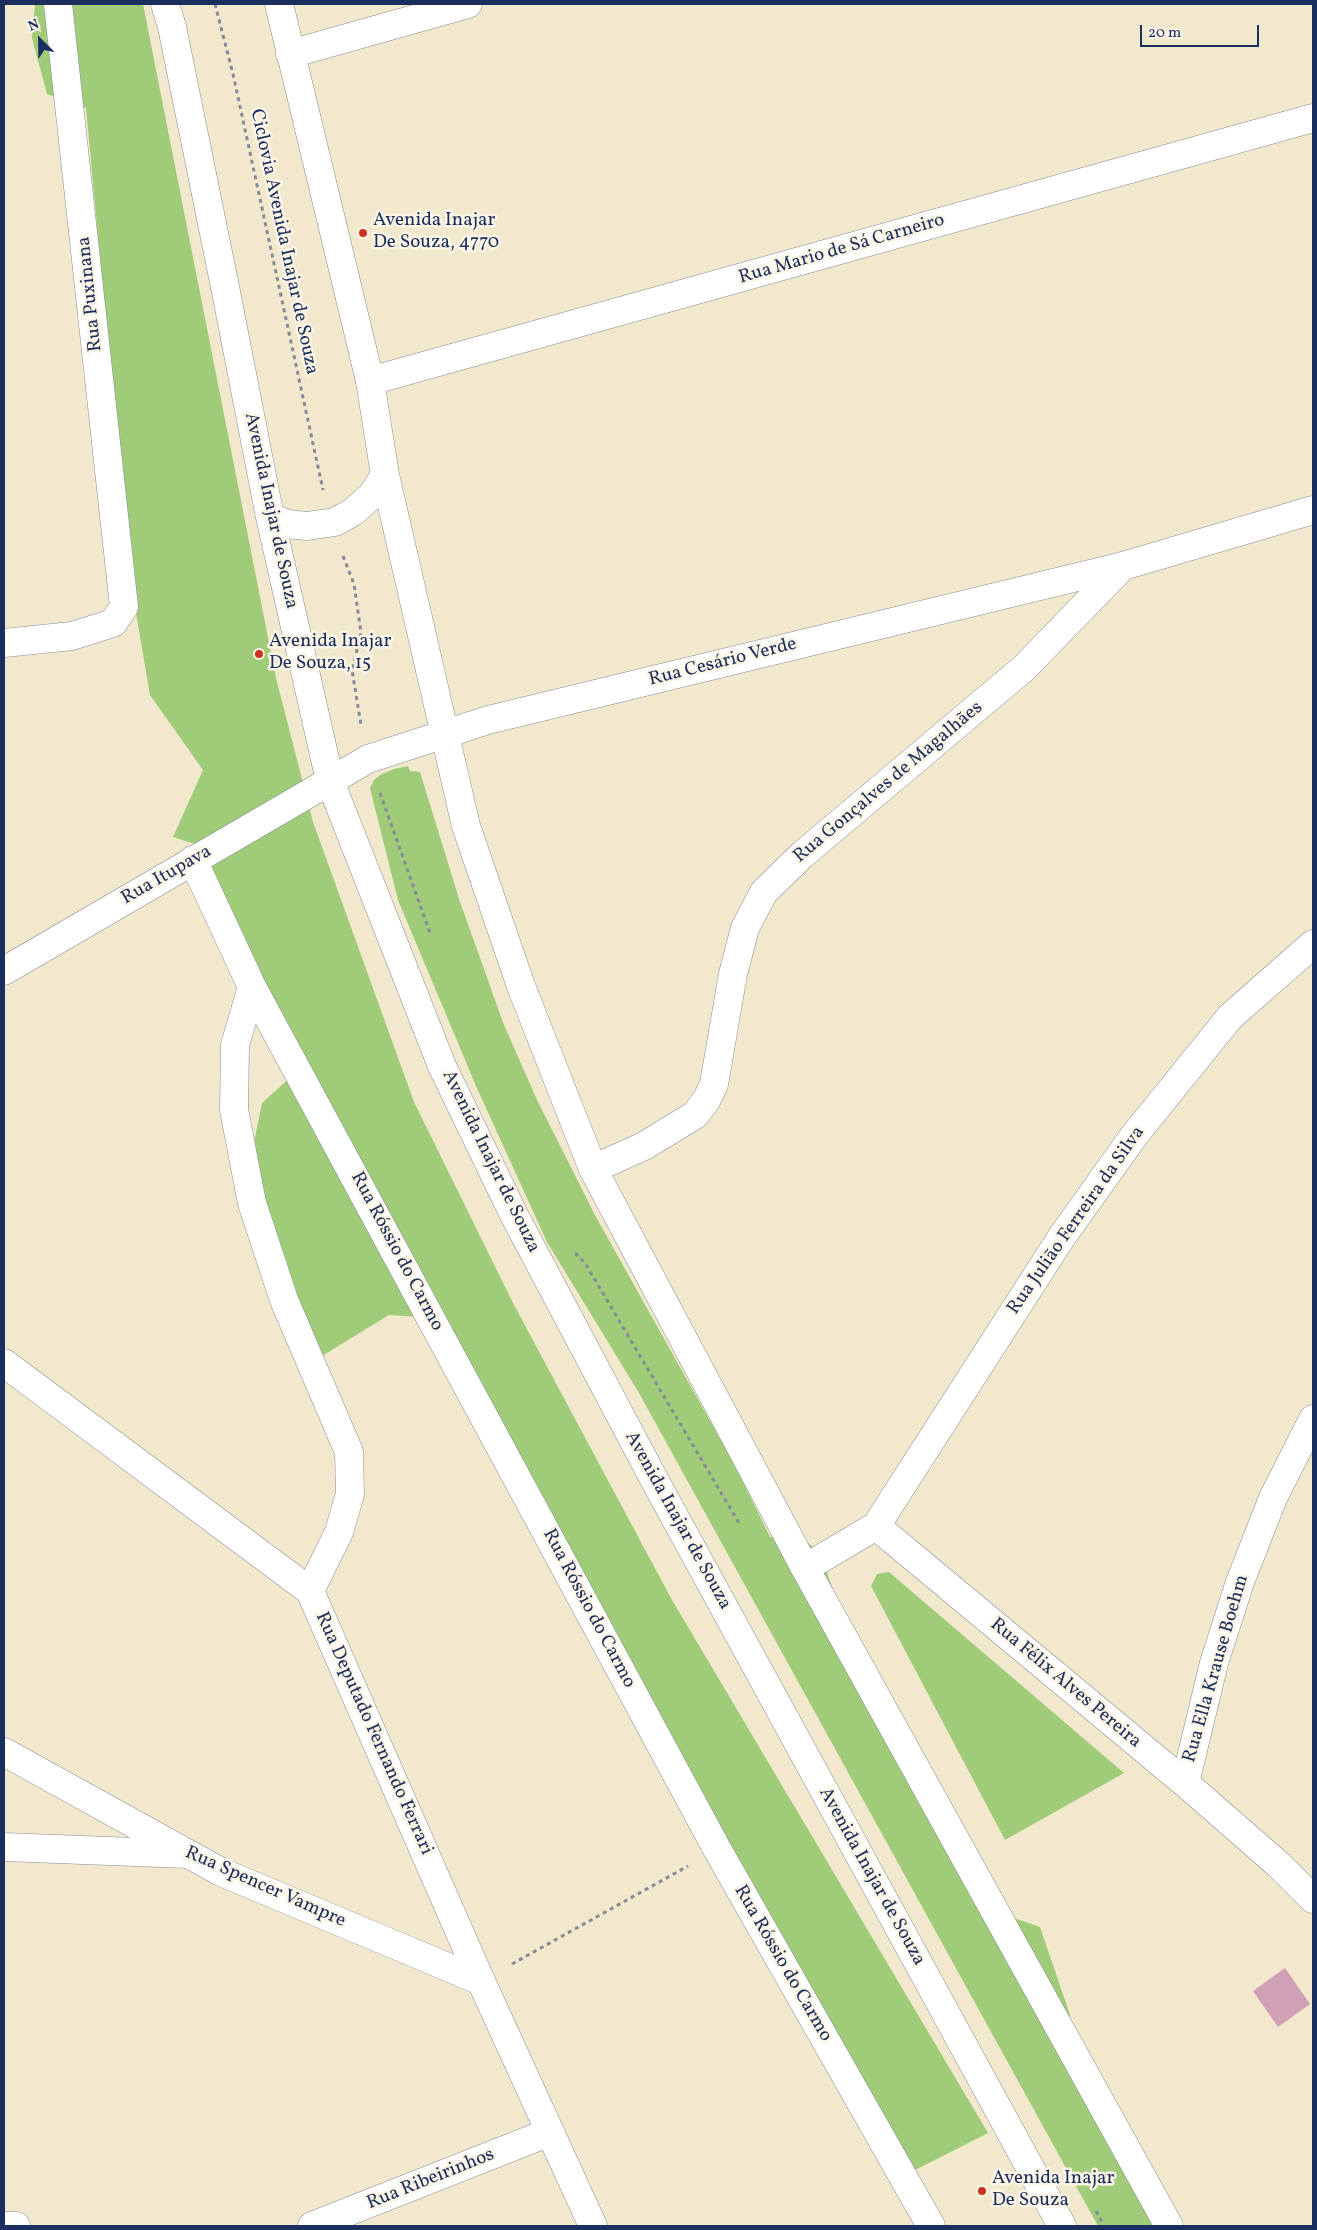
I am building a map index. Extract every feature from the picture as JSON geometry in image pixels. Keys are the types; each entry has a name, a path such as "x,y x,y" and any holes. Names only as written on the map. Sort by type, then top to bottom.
{"street":[{"name":"Rua Puxinana","path":"4,643 72,636 113,623 124,607 123,584 58,4"},
{"name":"Avenida Inajar de Souza","path":"165,4 172,26 226,287 270,516 330,782 442,1066 513,1213 654,1481 1062,2226"},
{"path":"279,4 370,381 385,475 466,826 521,986 593,1169 805,1568 1169,2226"},
{"path":"290,54 468,4"},
{"name":"Rua Mario de Sá Carneiro","path":"370,381 1313,118"},
{"path":"270,516 287,524 307,526 335,522 353,512 372,495 385,475"},
{"name":"Rua Gonçalves de Magalhães","path":"593,1169 644,1146 695,1115 707,1099 714,1084 733,974 745,928 764,892 802,855 1024,668 1123,566 1313,510"},
{"name":"Rua Cesário Verde","path":"330,782 368,758 488,720 1123,566"},
{"name":"Rua Itupava","path":"4,971 330,782"},
{"name":"Rua Róssio do Carmo","path":"193,860 252,986 717,1849 931,2226"},
{"name":"Rua Julião Ferreira da Silva","path":"876,1526 1061,1238 1133,1137 1230,1017 1313,944"},
{"path":"252,986 235,1045 234,1110 252,1203 284,1300 349,1452 350,1494 339,1532 310,1591"},
{"name":"Rua Deputado Fernando Ferrari","path":"4,1363 310,1591 481,1981 593,2226"},
{"name":"Rua Ella Krause Boehm","path":"1185,1783 1214,1663 1240,1582 1273,1498 1313,1419"},
{"path":"805,1568 876,1526"},
{"name":"Rua Félix Alves Pereira","path":"876,1526 1185,1783 1279,1865 1313,1899"},
{"name":"Rua Spencer Vampre","path":"4,1752 221,1872 481,1981"},
{"path":"4,1848 187,1854"},
{"name":"Rua Ribeirinhos","path":"312,2226 550,2132"},
{"path":"4,2226 16,2226"}],"path":[{"name":"Ciclovia Avenida Inajar de Souza","path":"215,4 233,74 322,486"},
{"path":"344,564 354,584 361,633 352,670 357,702"},
{"path":"481,1981 717,1849"}],"green space":[{"path":"35,4 143,4 276,678 313,822 414,1102 513,1303 672,1600 988,2133 911,2172 904,2164 439,1318 389,1315 317,1359 265,1225 252,1152 262,1103 293,1075 322,1103 201,846 173,837 203,770 150,695 130,578 86,108 47,94 32,38"},
{"path":"408,766 410,771 420,772 460,902 504,1025 538,1102 596,1217 733,1462 770,1537 801,1537 820,1553 833,1590 821,1611 1011,1917 1040,1927 1070,2015 1067,2051 1161,2226 1098,2226 639,1393 547,1242 476,1086 398,900 370,788 374,780 380,775"},
{"path":"889,1572 1124,1773 1005,1840 871,1586 877,1574"}],"building":[{"path":"1285,1968 1310,2004 1278,2027 1253,1991"}],"place":[{"name":"Avenida Inajar De Souza, 4770","path":"363,233"},
{"name":"Avenida Inajar De Souza, 15","path":"259,654"},
{"name":"Avenida Inajar De Souza","path":"982,2191"}]}
